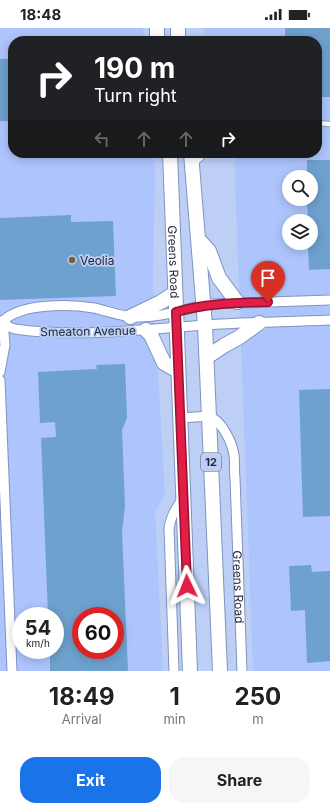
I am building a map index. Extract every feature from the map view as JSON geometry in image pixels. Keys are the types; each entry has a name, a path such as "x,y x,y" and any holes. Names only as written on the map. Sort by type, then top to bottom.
{"main road":[{"name":"Greens Road","path":"170,158 190,671"},
{"name":"Greens Road","path":"192,160 204,305 220,671"},
{"path":"198,240 209,251 219,278 237,302"},
{"path":"130,317 161,302 175,293"},
{"path":"206,358 259,323"},
{"path":"146,330 151,335 164,363 178,371"}],"street":[{"name":"Smeaton Avenue","path":"330,300 237,302 204,305 159,317 130,317 86,307 59,306 16,312 2,321 9,327 15,329 51,333 146,330 205,325 330,320"},
{"path":"0,372 5,346 2,321"},
{"path":"0,380 12,671"},
{"path":"180,418 209,416"},
{"name":"Greens Road","path":"209,416 217,421 232,446 234,455 242,671"},
{"path":"174,671 169,528 172,513 184,499"}],"shaded area":[{"path":"0,28 143,28 144,36 8,36 8,158 153,158 155,167 153,285 165,495 155,511 163,671 0,671"},
{"path":"203,28 330,28 330,671 253,671 234,158 322,158 322,36 205,36"}],"building":[{"path":"285,28 330,28 330,97 322,97 322,36 285,36"},
{"path":"0,59 8,59 8,121 0,121"},
{"path":"307,160 330,160 330,269 309,270 308,250 318,250 318,214 308,214 307,206 318,206 318,170 307,170"},
{"name":"Veolia","path":"71,215 71,222 113,221 116,296 0,300 0,218"},
{"path":"125,364 127,418 122,430 125,506 122,532 128,671 50,671 50,659 64,659 64,607 48,607 41,438 56,437 55,422 40,423 38,372 97,369 96,365"},
{"path":"330,389 330,516 303,517 299,390"},
{"path":"311,565 312,572 330,571 330,661 307,663 305,610 291,611 289,566"}],"place":[{"name":"Veolia","path":"72,260"}],"route":[{"path":"187,586 176,312 196,306 211,304 268,302"}]}
